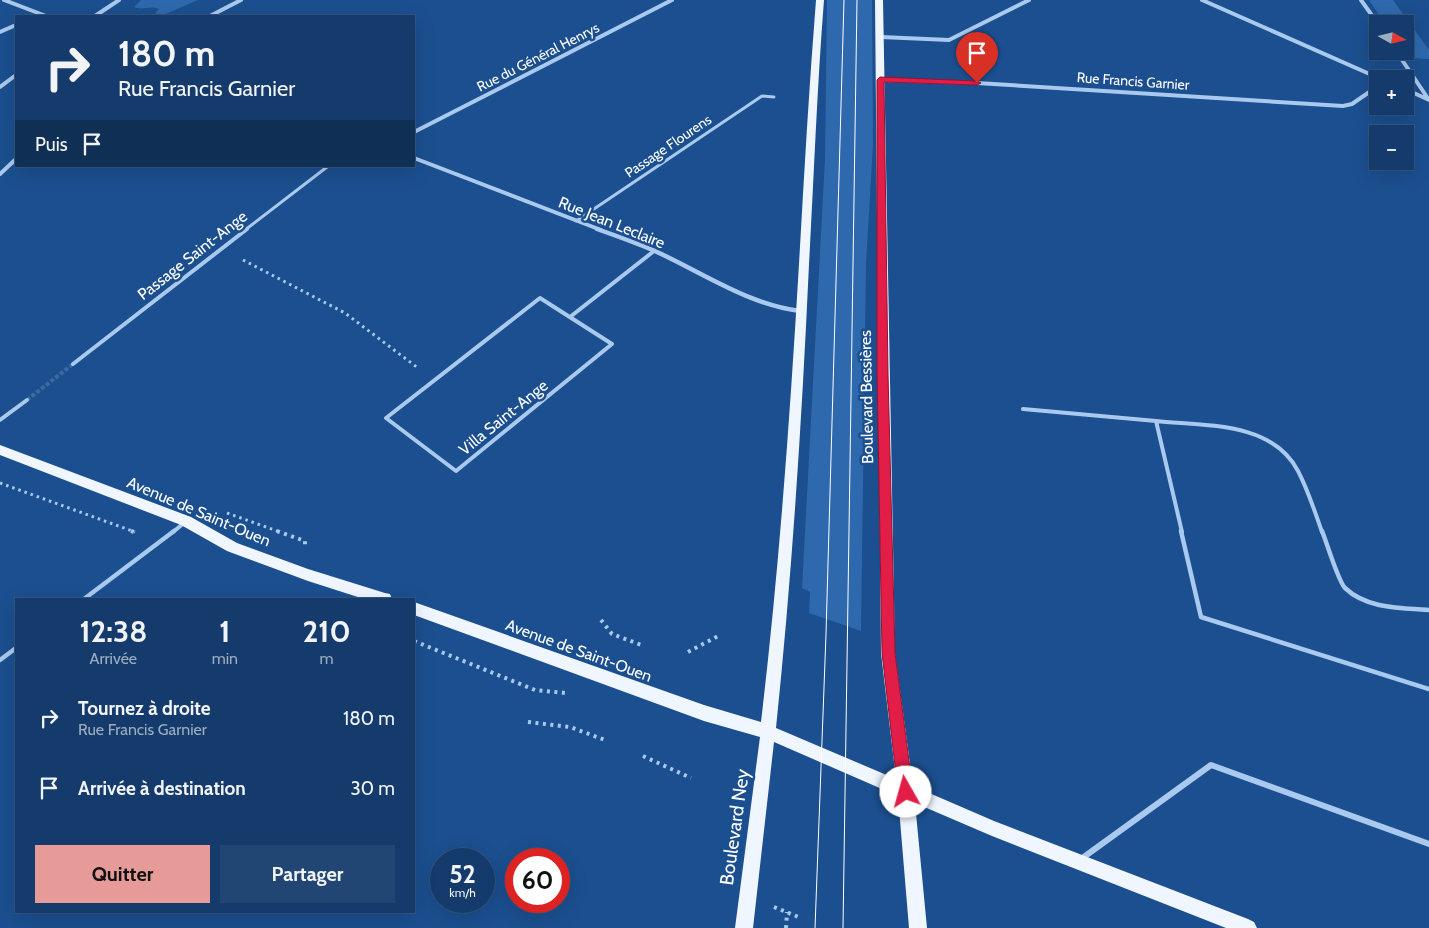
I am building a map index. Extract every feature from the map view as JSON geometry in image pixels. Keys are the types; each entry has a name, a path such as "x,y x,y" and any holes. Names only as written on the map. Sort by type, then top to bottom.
{"main road":[{"path":"768,732 783,585 820,0"},
{"name":"Boulevard Bessières","path":"880,0 882,374 888,653 906,792"},
{"name":"Avenue de Saint-Ouen","path":"0,450 186,521 232,547 308,575 381,598"},
{"name":"Avenue de Saint-Ouen","path":"415,609 704,713 768,732 906,792 1248,928"},
{"name":"Boulevard Ney","path":"744,928 768,732"},
{"path":"906,792 918,928"}],"street":[{"path":"4,0 39,15"},
{"path":"96,15 119,0"},
{"path":"212,15 241,0"},
{"name":"Rue du Général Henrys","path":"415,131 672,0"},
{"path":"881,36 949,40 1029,0"},
{"path":"1202,0 1369,74"},
{"path":"1361,0 1372,15"},
{"path":"0,32 15,25"},
{"path":"1402,60 1429,100"},
{"path":"0,88 15,76"},
{"name":"Rue Francis Garnier","path":"880,80 977,83 1343,106 1352,104 1369,92"},
{"path":"1414,93 1429,100"},
{"name":"Passage Flourens","path":"576,221 762,96 774,97"},
{"name":"Rue Jean Leclaire","path":"415,158 654,251 746,297 778,308 800,311"},
{"path":"0,174 15,160"},
{"name":"Passage Saint-Ange","path":"73,364 327,167"},
{"path":"0,420 27,400"},
{"path":"1078,861 1211,765 1429,844"}],"lane":[{"path":"570,317 654,251"},
{"name":"Villa Saint-Ange","path":"540,298 570,317 612,344 456,471 386,418 540,298"},
{"path":"1022,409 1238,428 1265,438 1281,448 1298,470 1344,586 1364,601 1389,607 1429,610"},
{"path":"1156,421 1202,617 1429,688"},
{"path":"85,598 186,521"},
{"path":"0,660 15,649"}],"path":[{"path":"221,248 345,313 434,380"},
{"path":"0,483 126,528"},
{"path":"601,620 612,634 644,646"},
{"path":"688,652 720,635"},
{"path":"415,641 535,690 569,694"},
{"path":"528,722 570,727 605,740"},
{"path":"644,756 691,778"},
{"path":"767,904 800,918"},
{"path":"786,912 786,928"}],"shaded area":[{"path":"141,0 198,0 163,15 156,15 159,9 134,7"},
{"path":"827,0 872,0 873,144 866,265 861,631 809,613 810,592 802,588 825,159"},
{"path":"1369,0 1393,0 1404,15 1379,15"},
{"path":"1414,29 1429,50 1429,59 1414,58"}],"tunnel":[{"path":"27,400 73,364"}],"tram line":[{"path":"815,928 826,634 844,0"},
{"path":"843,928 857,0"}],"route":[{"path":"906,792 888,653 882,374 880,80 977,83"}]}
